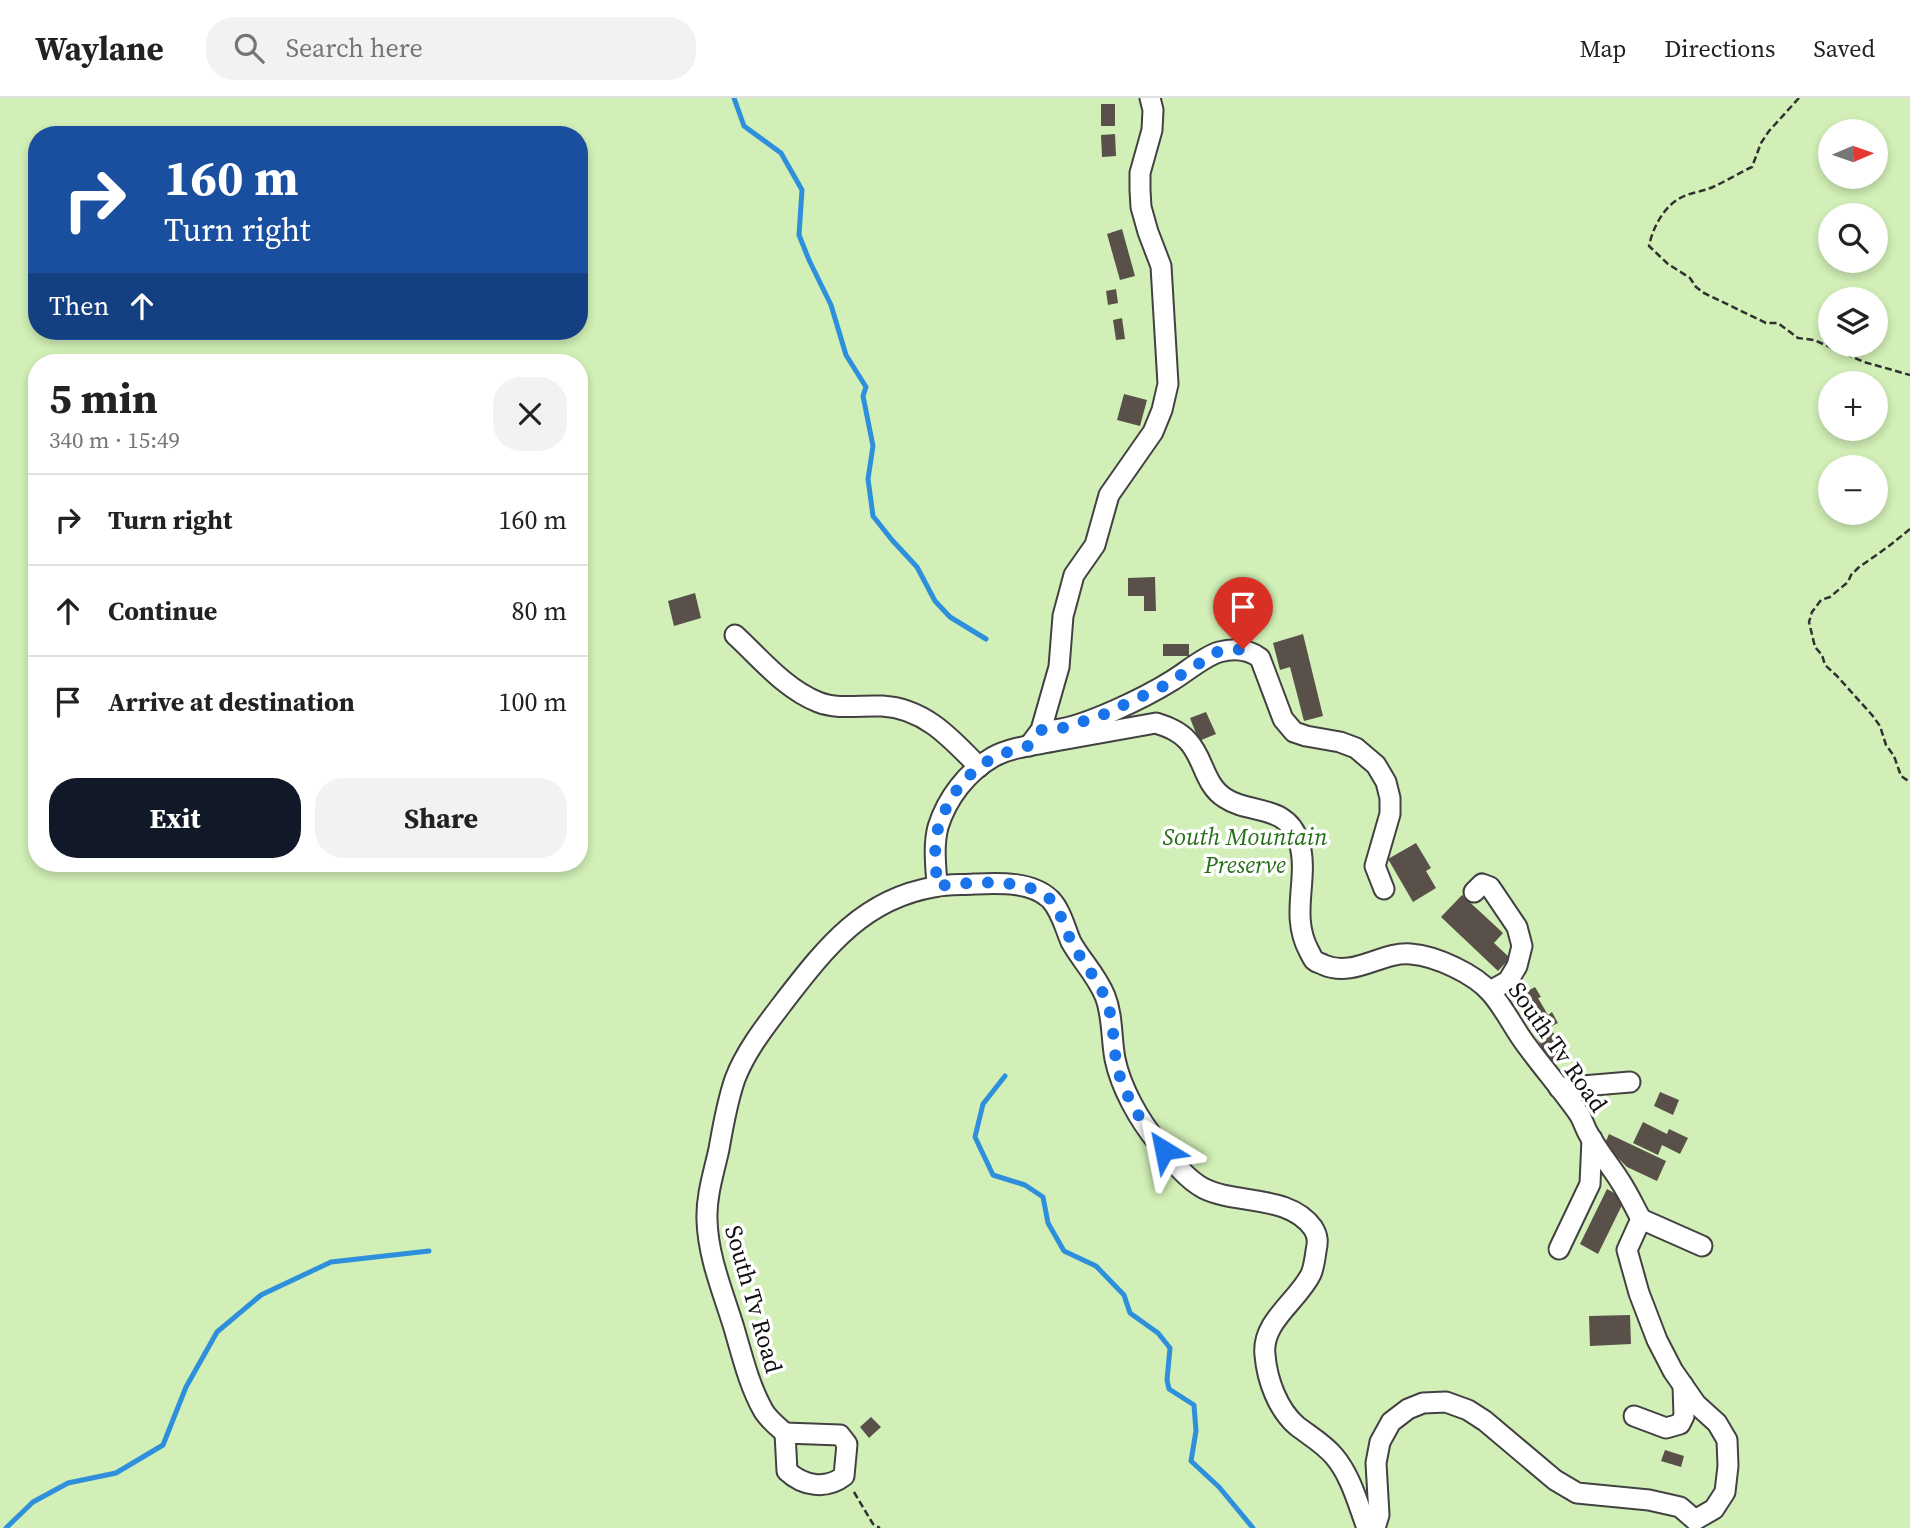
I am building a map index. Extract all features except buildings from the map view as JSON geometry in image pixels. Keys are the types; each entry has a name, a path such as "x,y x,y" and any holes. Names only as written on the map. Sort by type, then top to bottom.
{"street":[{"path":"937,886 935,853 938,828 949,801 964,780 979,767 995,756 1028,746 1041,730 1059,667 1063,616 1074,575 1095,545 1109,495 1153,432 1162,410 1168,384 1161,266 1141,207 1140,190 1140,173 1152,130 1153,110 1150,98"},
{"path":"735,635 794,690 820,703 847,707 884,706 920,715 949,736 979,767"},
{"path":"1041,730 1059,729 1100,716 1162,687 1217,652 1243,649 1252,652 1260,658 1283,719 1294,732 1356,748 1376,765 1386,782 1390,814 1375,866 1384,889"},
{"name":"South Tv Road","path":"1028,746 1156,723 1172,728 1188,740 1214,789 1224,798 1270,812 1293,829 1299,842 1302,862 1299,921 1303,940 1314,960 1331,968 1348,968 1409,953 1460,969 1490,992 1525,1044 1581,1117 1641,1219"},
{"name":"South Tv Road","path":"785,1433 764,1413 748,1375 713,1261 708,1235 708,1198 735,1079 763,1030 818,957 841,933 867,914 895,898 937,886 986,883 1017,885 1035,889 1049,898 1057,909 1072,943 1104,994 1111,1015 1115,1059 1120,1078 1154,1139 1192,1181 1204,1188 1217,1194 1276,1205 1291,1211 1314,1230 1318,1240 1311,1273 1299,1293 1270,1329 1265,1356 1277,1398 1287,1417 1334,1456 1346,1473 1367,1528"},
{"path":"1474,892 1482,884 1490,887 1517,928 1522,946 1517,966 1508,981 1490,992"},
{"path":"1559,1088 1630,1082"},
{"path":"1559,1249 1590,1184 1592,1139"},
{"path":"1375,1528 1378,1515 1376,1463 1380,1442 1391,1422 1408,1409 1423,1404 1447,1402 1477,1416 1555,1480 1577,1493 1649,1500 1680,1507 1697,1524 1714,1509 1725,1492 1727,1440 1717,1423 1696,1404 1673,1371 1657,1340 1639,1293 1627,1250 1641,1219 1702,1246"},
{"path":"1634,1416 1666,1428 1680,1424 1684,1416 1683,1385"},
{"path":"785,1433 840,1435 847,1444 844,1476 827,1484 811,1485 797,1480 788,1471 785,1433"}],"path":[{"path":"1799,98 1769,131 1761,143 1752,167 1712,188 1689,193 1669,205 1651,235 1649,246 1668,264 1690,278 1696,287 1731,307 1766,323 1778,323 1798,338 1814,340 1864,362 1910,375"},
{"path":"1910,528 1858,568 1848,582 1830,597 1821,600 1812,612 1809,622 1815,647 1822,655 1825,665 1880,726 1901,776 1910,782"},
{"path":"844,1476 873,1524 880,1528"}],"green space":[{"name":"South Mountain Preserve","path":"0,98 1910,98 1910,1528 0,1528"}],"waterway":[{"path":"734,98 744,126 781,153 802,190 799,235 831,305 846,355 866,387 863,396 873,446 868,479 873,516 917,567 935,601 950,617 986,639"},
{"path":"1005,1076 983,1104 975,1137 993,1175 1025,1185 1043,1197 1048,1223 1064,1251 1096,1266 1124,1295 1130,1313 1158,1333 1170,1348 1167,1380 1169,1389 1194,1405 1196,1431 1191,1461 1219,1487 1253,1528"},
{"path":"6,1528 33,1502 68,1483 116,1473 163,1445 186,1387 217,1332 261,1295 331,1262 429,1251"}],"route":[{"path":"1164,1150 1154,1139 1120,1078 1115,1059 1111,1015 1104,994 1072,943 1057,909 1049,898 1035,889 1017,885 986,883 937,886 935,853 938,828 949,801 964,780 995,756 1028,746 1041,730 1059,729 1100,716 1162,687 1217,652 1243,649"}]}
